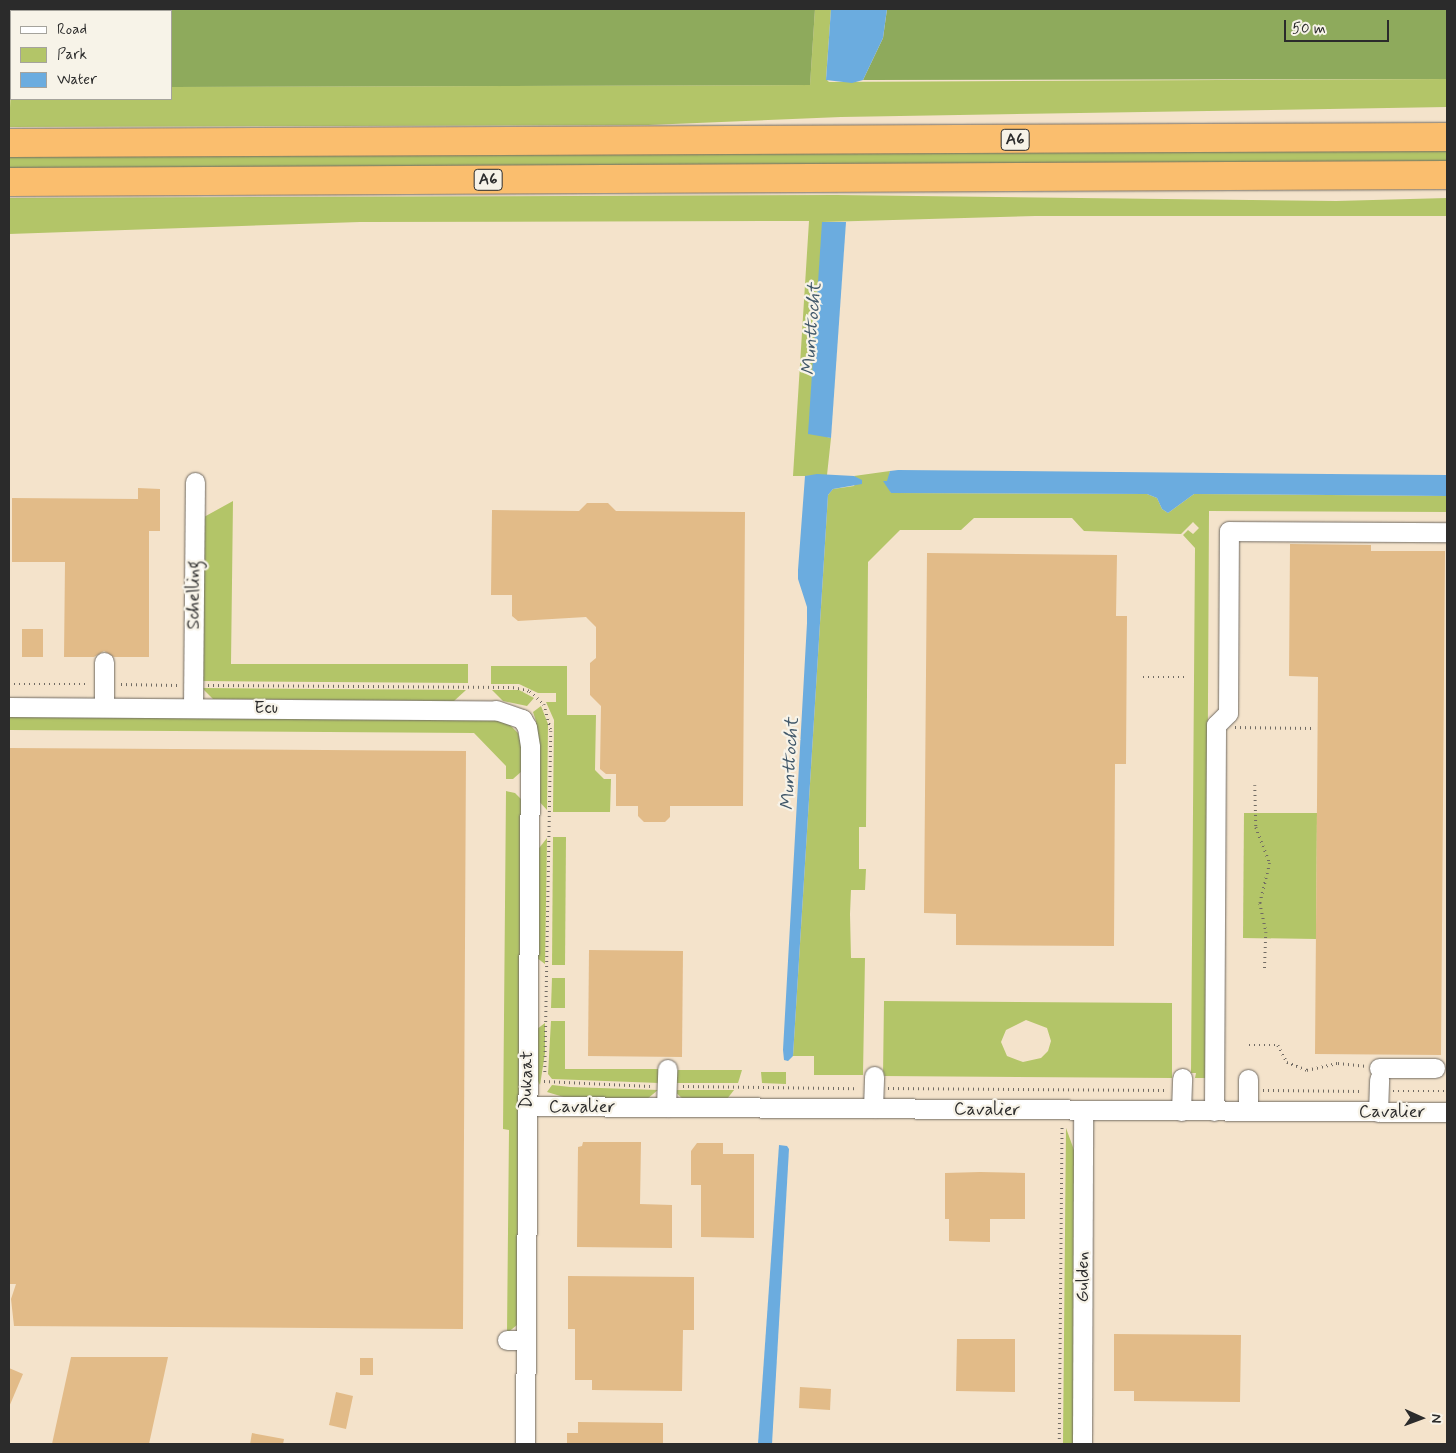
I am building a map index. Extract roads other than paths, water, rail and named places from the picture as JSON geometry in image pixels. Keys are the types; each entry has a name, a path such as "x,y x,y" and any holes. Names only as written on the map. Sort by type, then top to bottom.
{"highway":[{"name":"A6","path":"1363,138 1447,130"},
{"name":"A6","path":"9,143 1447,137"},
{"name":"A6","path":"9,182 1447,175"}],"street":[{"name":"Schelling","path":"193,708 195,482"},
{"path":"1214,1111 1216,725 1228,713 1229,531 1447,532"},
{"path":"104,662 104,707"},
{"name":"Ecu","path":"9,706 496,710 522,718"},
{"name":"Dukaat","path":"522,718 527,727 530,747 527,1106 516,1360 525,1444"},
{"path":"1378,1112 1375,1076 1435,1068"},
{"path":"666,1107 667,1078"},
{"path":"873,1108 874,1082"},
{"path":"1182,1084 1182,1111"},
{"path":"1248,1084 1248,1111"},
{"name":"Cavalier","path":"527,1106 1447,1112"},
{"name":"Gulden","path":"1082,1444 1083,1110"}],"water":[{"path":"831,9 887,9 883,38 863,80 852,83 826,80"},
{"path":"822,222 846,222 831,438 808,434"},
{"path":"890,471 1447,475 1447,496 1194,494 1168,513 1162,509 1157,498 1147,494 891,493 883,481 887,481"},
{"path":"817,474 854,476 862,480 862,484 833,489 828,495 793,1056 788,1061 784,1060 783,1050 807,623 807,607 798,579 798,570 805,476"},
{"path":"779,1145 787,1146 789,1149 772,1444 758,1444"}],"water label":[{"name":"Munttocht","path":"812,329"},
{"name":"Munttocht","path":"790,764"}]}
